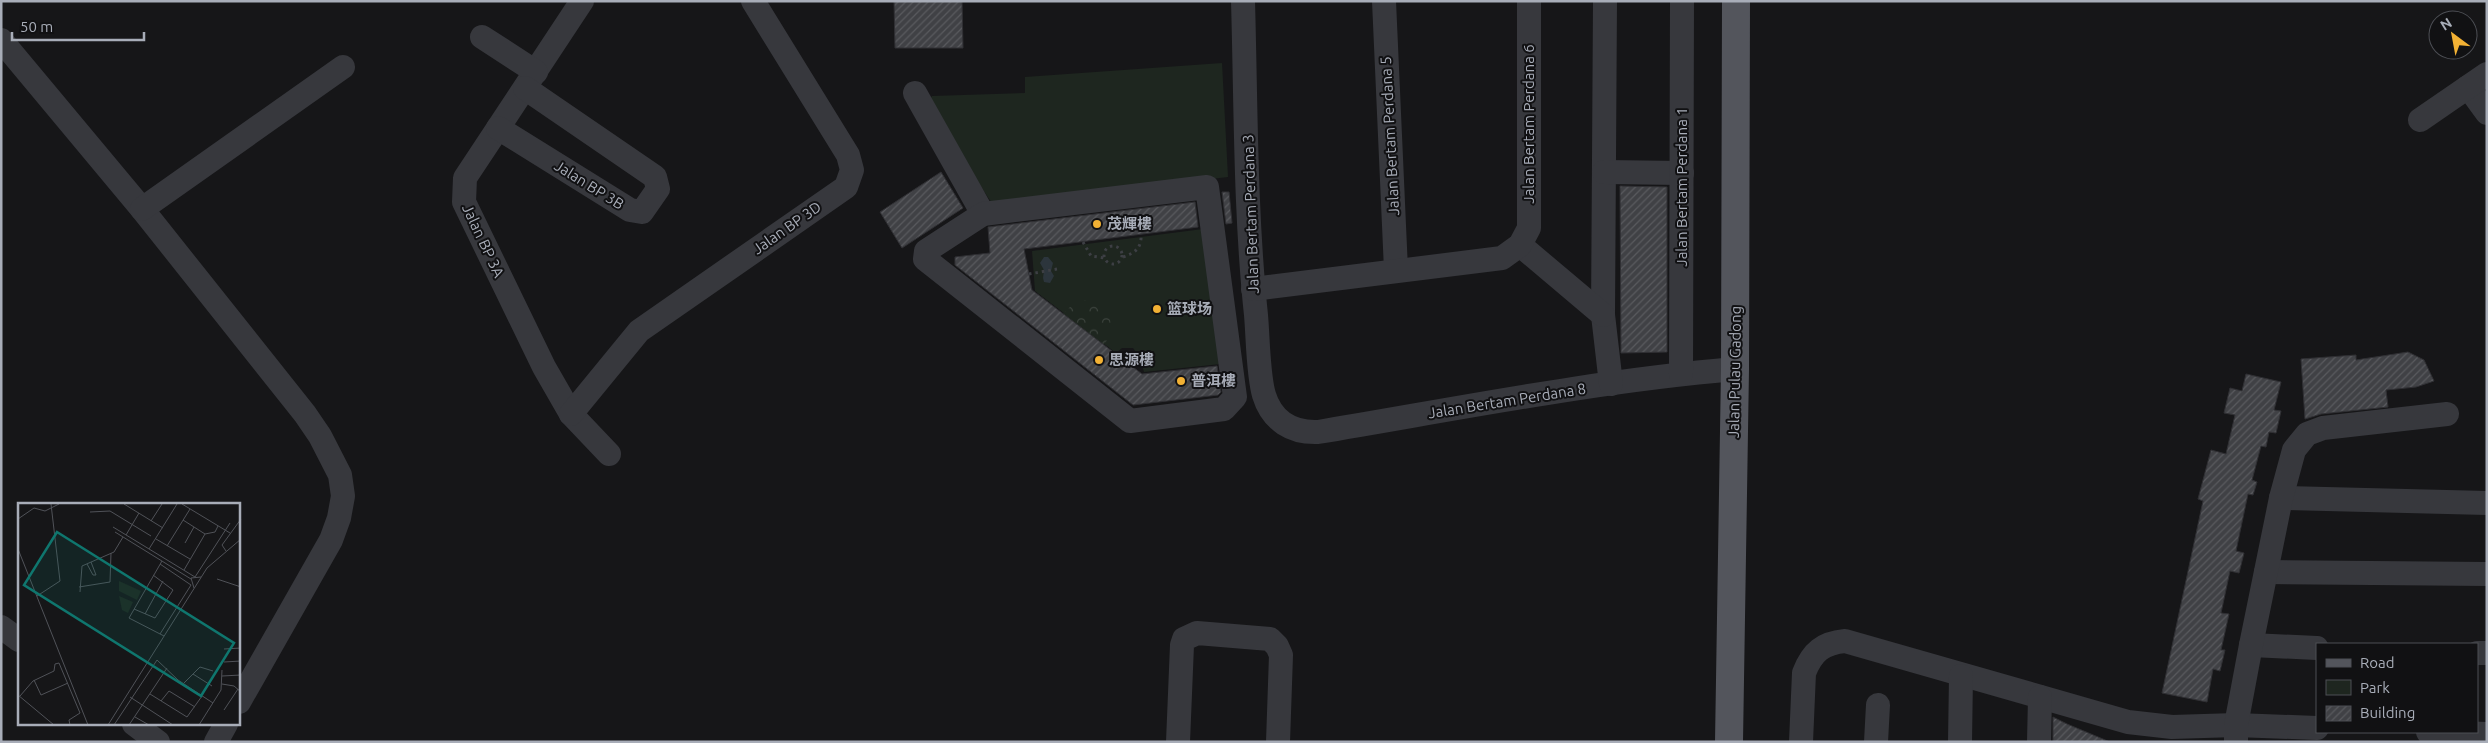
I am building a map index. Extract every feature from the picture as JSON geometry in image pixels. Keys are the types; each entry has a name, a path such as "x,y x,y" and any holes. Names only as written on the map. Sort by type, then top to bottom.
{"main road":[{"name":"Jalan Pulau Gadong","path":"1729,742 1735,369 1736,1"}],"street":[{"name":"Jalan BP 3A","path":"582,1 465,178 464,202 544,367 571,414 609,454"},
{"name":"Jalan BP 3D","path":"571,414 639,331 846,187 852,170 848,154 752,1"},
{"name":"Jalan Bertam Perdana 3","path":"1243,1 1253,290 1264,394 1281,422"},
{"name":"Jalan Bertam Perdana 5","path":"1384,1 1396,270"},
{"name":"Jalan Bertam Perdana 6","path":"1520,245 1529,228 1529,1"},
{"path":"1605,1 1602,315 1611,384"},
{"name":"Jalan Bertam Perdana 1","path":"1681,374 1682,1"},
{"path":"482,37 530,80"},
{"path":"1,40 142,209 305,414 320,436 340,475 343,496 330,540 240,700"},
{"path":"142,209 343,67"},
{"name":"Jalan BP 3B","path":"498,128 630,210 642,212 658,188 655,178 530,80"},
{"path":"2420,120 2477,80 2487,113"},
{"path":"915,93 983,214"},
{"path":"1604,172 1682,173"},
{"path":"1207,187 1235,398 1224,409 1130,421 925,259 926,251 983,214 1207,187"},
{"path":"1222,295 1396,270 1502,258 1520,245 1602,315"},
{"name":"Jalan Bertam Perdana 8","path":"1281,422 1291,428 1304,432 1318,432 1611,384 1681,374 1735,369"},
{"path":"2236,733 2251,645 2281,498 2294,450 2308,434 2323,428 2447,414"},
{"path":"2281,498 2487,503"},
{"path":"2266,572 2487,574"},
{"path":"1,627 18,639"},
{"path":"1178,742 1182,645 1184,639 1197,633 1270,640 1277,646 1280,655 1278,742"},
{"path":"1801,742 1804,672 1814,653 1821,647 1845,641 1961,676 2128,722 2151,726 2236,733 2316,728"},
{"path":"2251,645 2316,648"},
{"path":"1960,742 1961,676"},
{"path":"2039,742 2040,697"},
{"path":"1876,742 1878,705"},
{"path":"137,726 158,742"},
{"path":"216,742 225,726"},
{"path":"2458,733 2487,734"}],"path":[{"path":"1082,242 1091,256 1104,258 1108,263 1114,265 1123,257 1138,249 1141,234"},
{"path":"1104,258 1106,249 1112,246 1120,249 1123,257"},
{"path":"1029,274 1057,269"}],"green space":[{"path":"1222,63 1228,177 993,205 928,105 932,96 1025,93 1025,77"},
{"path":"1203,229 1221,364 1144,372 1139,356 1133,348 1122,348 1116,353 1035,291 1032,251"},
{"path":"1082,300 1099,304 1108,315 1111,329 1104,345 1063,314 1074,303"}],"shaded area":[{"path":"1044,257 1048,257 1053,263 1051,271 1054,276 1050,283 1044,282 1043,278 1044,270 1040,263"}],"building":[{"path":"894,1 962,1 963,48 895,48"},
{"path":"941,172 963,208 902,248 880,212"},
{"path":"1620,186 1667,187 1667,352 1621,353"},
{"path":"1222,192 1229,192 1232,223 1226,224"},
{"path":"1195,202 1198,227 1024,249 1032,290 1142,374 1217,366 1221,392 1218,395 1133,405 955,265 955,257 990,253 988,227"},
{"path":"2408,352 2424,360 2434,381 2416,387 2386,390 2388,407 2321,414 2305,419 2301,359 2356,355 2356,360"},
{"path":"2246,374 2281,382 2274,410 2281,411 2276,433 2269,432 2266,447 2261,446 2252,480 2257,482 2253,495 2248,494 2236,551 2244,553 2239,573 2230,571 2221,613 2229,614 2221,650 2225,650 2220,671 2213,669 2207,702 2162,693 2203,501 2198,499 2211,450 2226,454 2235,415 2224,413 2230,388 2242,391"},
{"path":"2053,717 2067,724 2110,742 2053,742"}],"place":[{"name":"茂輝樓","path":"1097,224"},
{"name":"篮球场","path":"1157,309"},
{"name":"思源樓","path":"1099,360"},
{"name":"普洱樓","path":"1181,381"}]}
